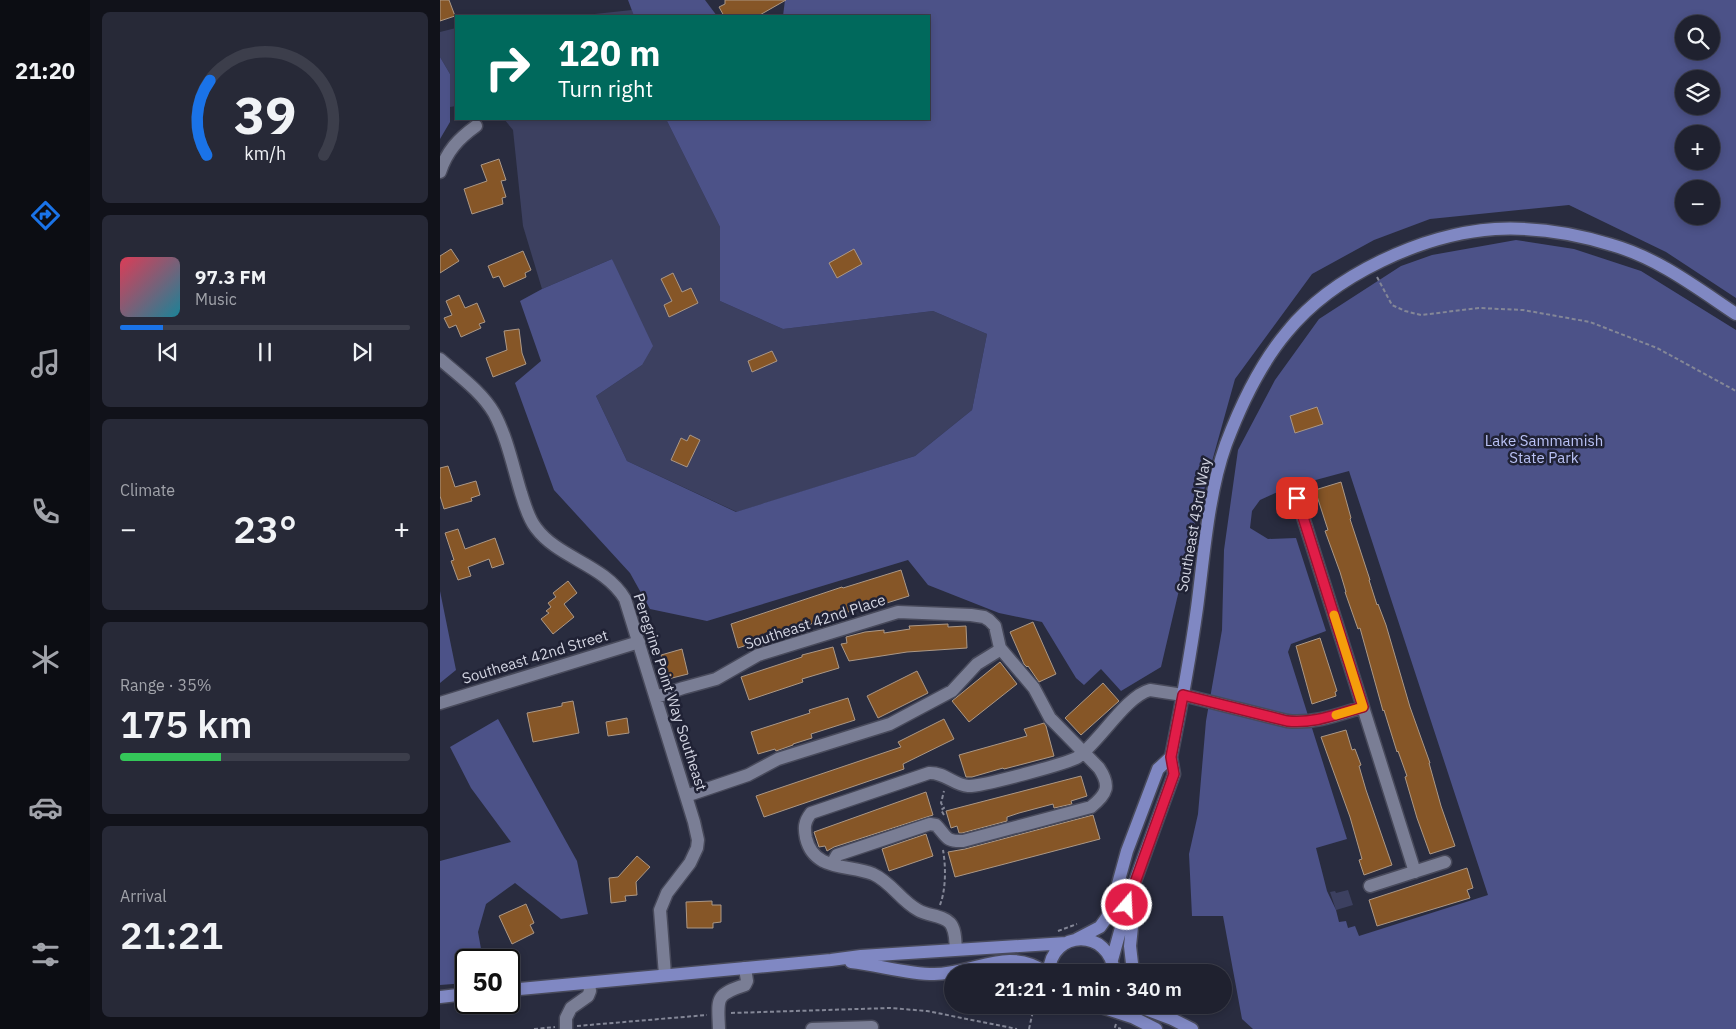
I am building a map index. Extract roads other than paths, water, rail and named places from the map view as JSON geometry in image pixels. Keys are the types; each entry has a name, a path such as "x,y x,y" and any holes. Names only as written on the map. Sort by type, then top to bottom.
{"main road":[{"name":"Southeast 43rd Way","path":"1115,964 1124,914 1174,774 1171,757 1183,695 1216,480 1226,445 1255,378 1288,331 1327,293 1356,274 1420,245 1476,231 1522,229 1553,231 1614,245 1643,257 1684,280 1736,314"},
{"name":"Southeast 43rd Way","path":"1072,941 1100,927 1110,913 1127,851 1158,769 1171,757"},
{"path":"1132,964 1130,946 1138,875"},
{"path":"520,989 861,956 1086,939 1102,946 1111,964"},
{"path":"1052,964 1058,949 1072,941"},
{"path":"831,960 934,974 944,972"},
{"path":"990,964 1011,960 1031,964"},
{"path":"440,997 455,995"},
{"path":"1123,1014 1156,1029"},
{"path":"1160,1014 1189,1027"},
{"path":"1171,1014 1189,1027"}],"street":[{"path":"440,172 444,160 456,142 476,126"},
{"name":"Peregrine Point Way Southeast","path":"440,359 485,400 494,413 500,426 526,508 536,528 545,538 562,551 596,570 611,581 620,590 625,599 698,840 693,857 666,893 660,910 665,976"},
{"path":"1297,498 1415,872"},
{"name":"Southeast 42nd Place","path":"656,697 716,680 758,655 898,612 984,617 995,626 1000,648"},
{"name":"Southeast 42nd Street","path":"440,703 639,642"},
{"path":"686,796 748,774 778,759 890,724 952,691 977,664 1000,648 1034,688 1050,718 1099,768 1105,777 1107,788 1102,798 1091,807 963,841 953,841 946,838 936,825 930,824 837,855 832,864"},
{"path":"956,949 952,927 946,920 917,910 891,886 873,874 832,864 814,854 808,844 804,824 811,813 930,772 940,774 954,782 972,786 1069,762 1083,753 1132,701 1145,691 1155,690 1183,695 1287,721 1303,723 1363,707"},
{"path":"1370,886 1445,862"},
{"path":"719,1029 718,1005 723,993 744,985 747,981 745,968"},
{"path":"566,1028 566,1018 571,1008 588,996 590,992 589,983"},
{"path":"812,1029 872,1027"}],"park label":[{"name":"Lake Sammamish State Park","path":"1544,450"}]}
